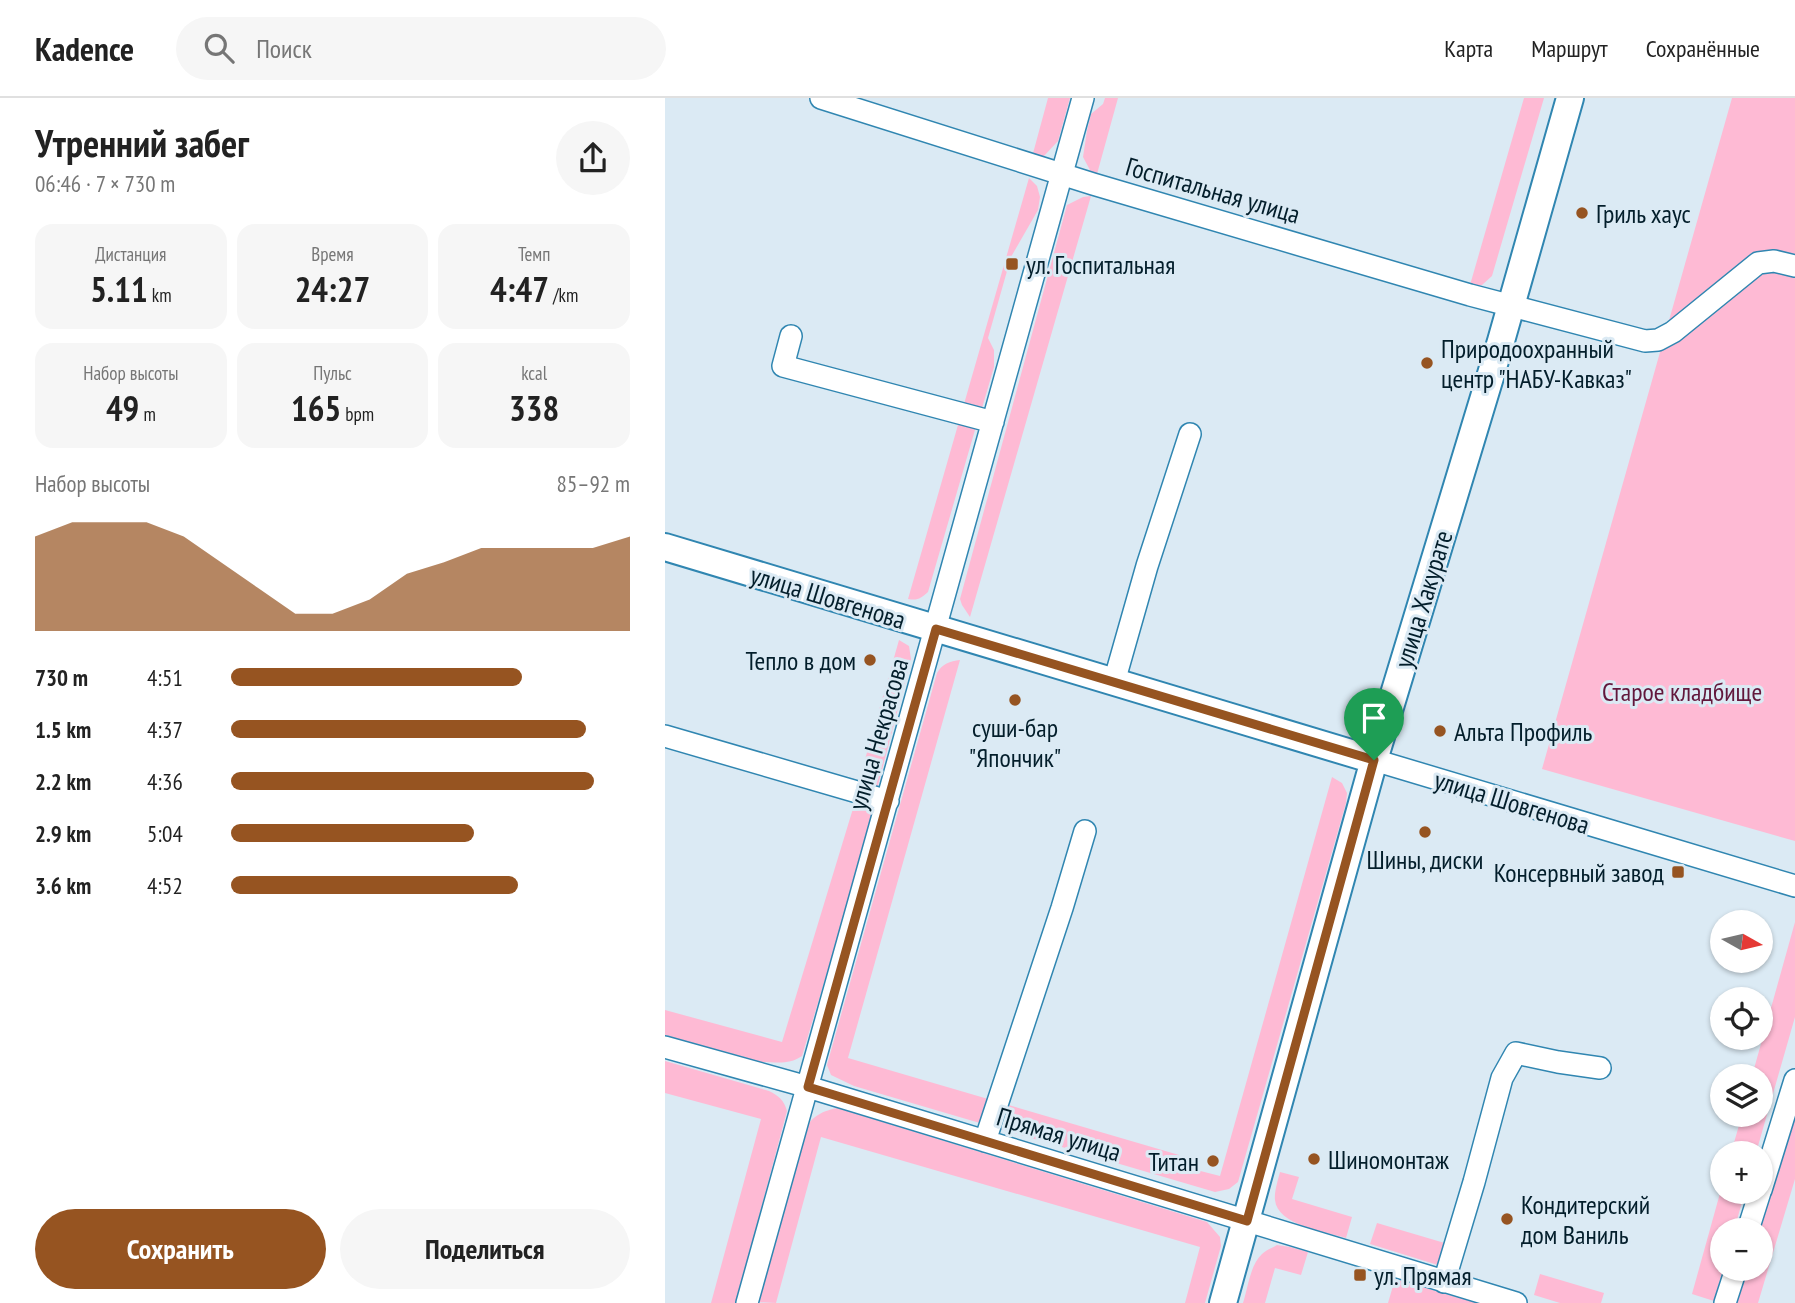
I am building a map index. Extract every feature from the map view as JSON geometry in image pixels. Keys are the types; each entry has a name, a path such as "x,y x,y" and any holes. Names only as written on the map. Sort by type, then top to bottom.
{"main road":[{"name":"улица Хакурате","path":"1223,1303 1374,760 1511,305 1570,98"},
{"name":"улица Шовгенова","path":"665,547 1374,760"}],"street":[{"name":"Госпитальная улица","path":"821,98 1062,174 1511,305 1645,341 1658,340 1673,332 1758,263 1774,261 1795,266"},
{"name":"улица Некрасова","path":"747,1303 1083,98"},
{"path":"791,336 783,366 993,422"},
{"path":"1114,682 1147,566 1190,435"},
{"path":"665,736 888,801"},
{"name":"улица Шовгенова","path":"1374,760 1795,886"},
{"path":"985,1141 1085,831"},
{"name":"Прямая улица","path":"665,1047 808,1087 1516,1303"},
{"path":"1444,1282 1502,1078 1516,1053 1601,1068"},
{"path":"1773,1151 1795,1082"},
{"path":"1725,1303 1732,1281"}],"green space":[{"path":"1048,98 1070,98 1058,141 1044,156 1032,157"},
{"path":"1105,98 1118,98 1097,174 1091,172 1083,157 1091,114 1103,104"},
{"path":"1524,98 1544,98 1492,276 1482,285 1470,285"},
{"name":"Старое кладбище","path":"1732,98 1795,98 1795,841 1542,769"},
{"path":"1029,178 1037,186 1040,197 1038,210 1011,257 988,338 994,350 994,367 980,415 962,411"},
{"path":"1091,196 970,617 960,599 1067,205"},
{"path":"960,418 977,423 928,592 914,600 908,599"},
{"path":"899,640 909,646 911,659 877,789 858,784"},
{"path":"960,660 848,1058 1179,1155 1177,1165 1220,1176 1332,777 1342,783 1347,793 1346,803 1238,1182 1229,1189 1215,1192 854,1086 831,1075 827,1065 937,673 941,667"},
{"path":"855,802 876,809 802,1056 788,1062 762,1062 665,1035 665,1010 782,1042"},
{"path":"1795,922 1795,1017 1773,1094 1773,1064 1755,1064 1759,1050 1773,1050 1773,1001"},
{"path":"665,1061 769,1091 781,1099 787,1111 736,1303 711,1303 761,1119 665,1093"},
{"path":"1795,1105 1795,1179 1773,1253 1773,1218 1761,1218 1765,1204 1773,1204 1773,1177"},
{"path":"837,1108 1207,1222 1220,1237 1221,1246 1205,1303 1185,1303 1200,1247 821,1137 776,1303 755,1302 802,1133 817,1116"},
{"path":"1739,1127 1763,1127 1759,1141 1734,1141"},
{"path":"1280,1172 1299,1177 1292,1199 1352,1217 1346,1238 1315,1230 1284,1216 1275,1200"},
{"path":"1717,1204 1742,1204 1737,1218 1713,1218"},
{"path":"1377,1223 1448,1244 1441,1266 1370,1244"},
{"path":"1710,1229 1710,1281 1720,1281 1714,1301 1692,1294"},
{"path":"1277,1245 1308,1252 1301,1275 1275,1268 1265,1303 1243,1303 1255,1264 1264,1253"},
{"path":"1540,1274 1604,1293 1601,1303 1560,1303 1534,1295"},
{"path":"1395,1279 1476,1303 1388,1303"},
{"path":"1741,1281 1765,1281 1758,1303 1735,1303"}],"place":[{"name":"Гриль хаус","path":"1582,213"},
{"name":"ул. Госпитальная","path":"1012,264"},
{"name":"Природоохранный центр \"НАБУ-Кавказ\"","path":"1427,363"},
{"name":"Тепло в дом","path":"870,660"},
{"name":"суши-бар \"Япончик\"","path":"1015,700"},
{"name":"Альта Профиль","path":"1440,731"},
{"name":"Шины, диски","path":"1425,832"},
{"name":"Консервный завод","path":"1678,872"},
{"name":"Шиномонтаж","path":"1314,1159"},
{"name":"Титан","path":"1213,1161"},
{"name":"Кондитерский дом Ваниль","path":"1507,1219"},
{"name":"ул. Прямая","path":"1360,1275"}],"route":[{"path":"936,629 1374,760 1247,1221 808,1087 936,629"}]}
